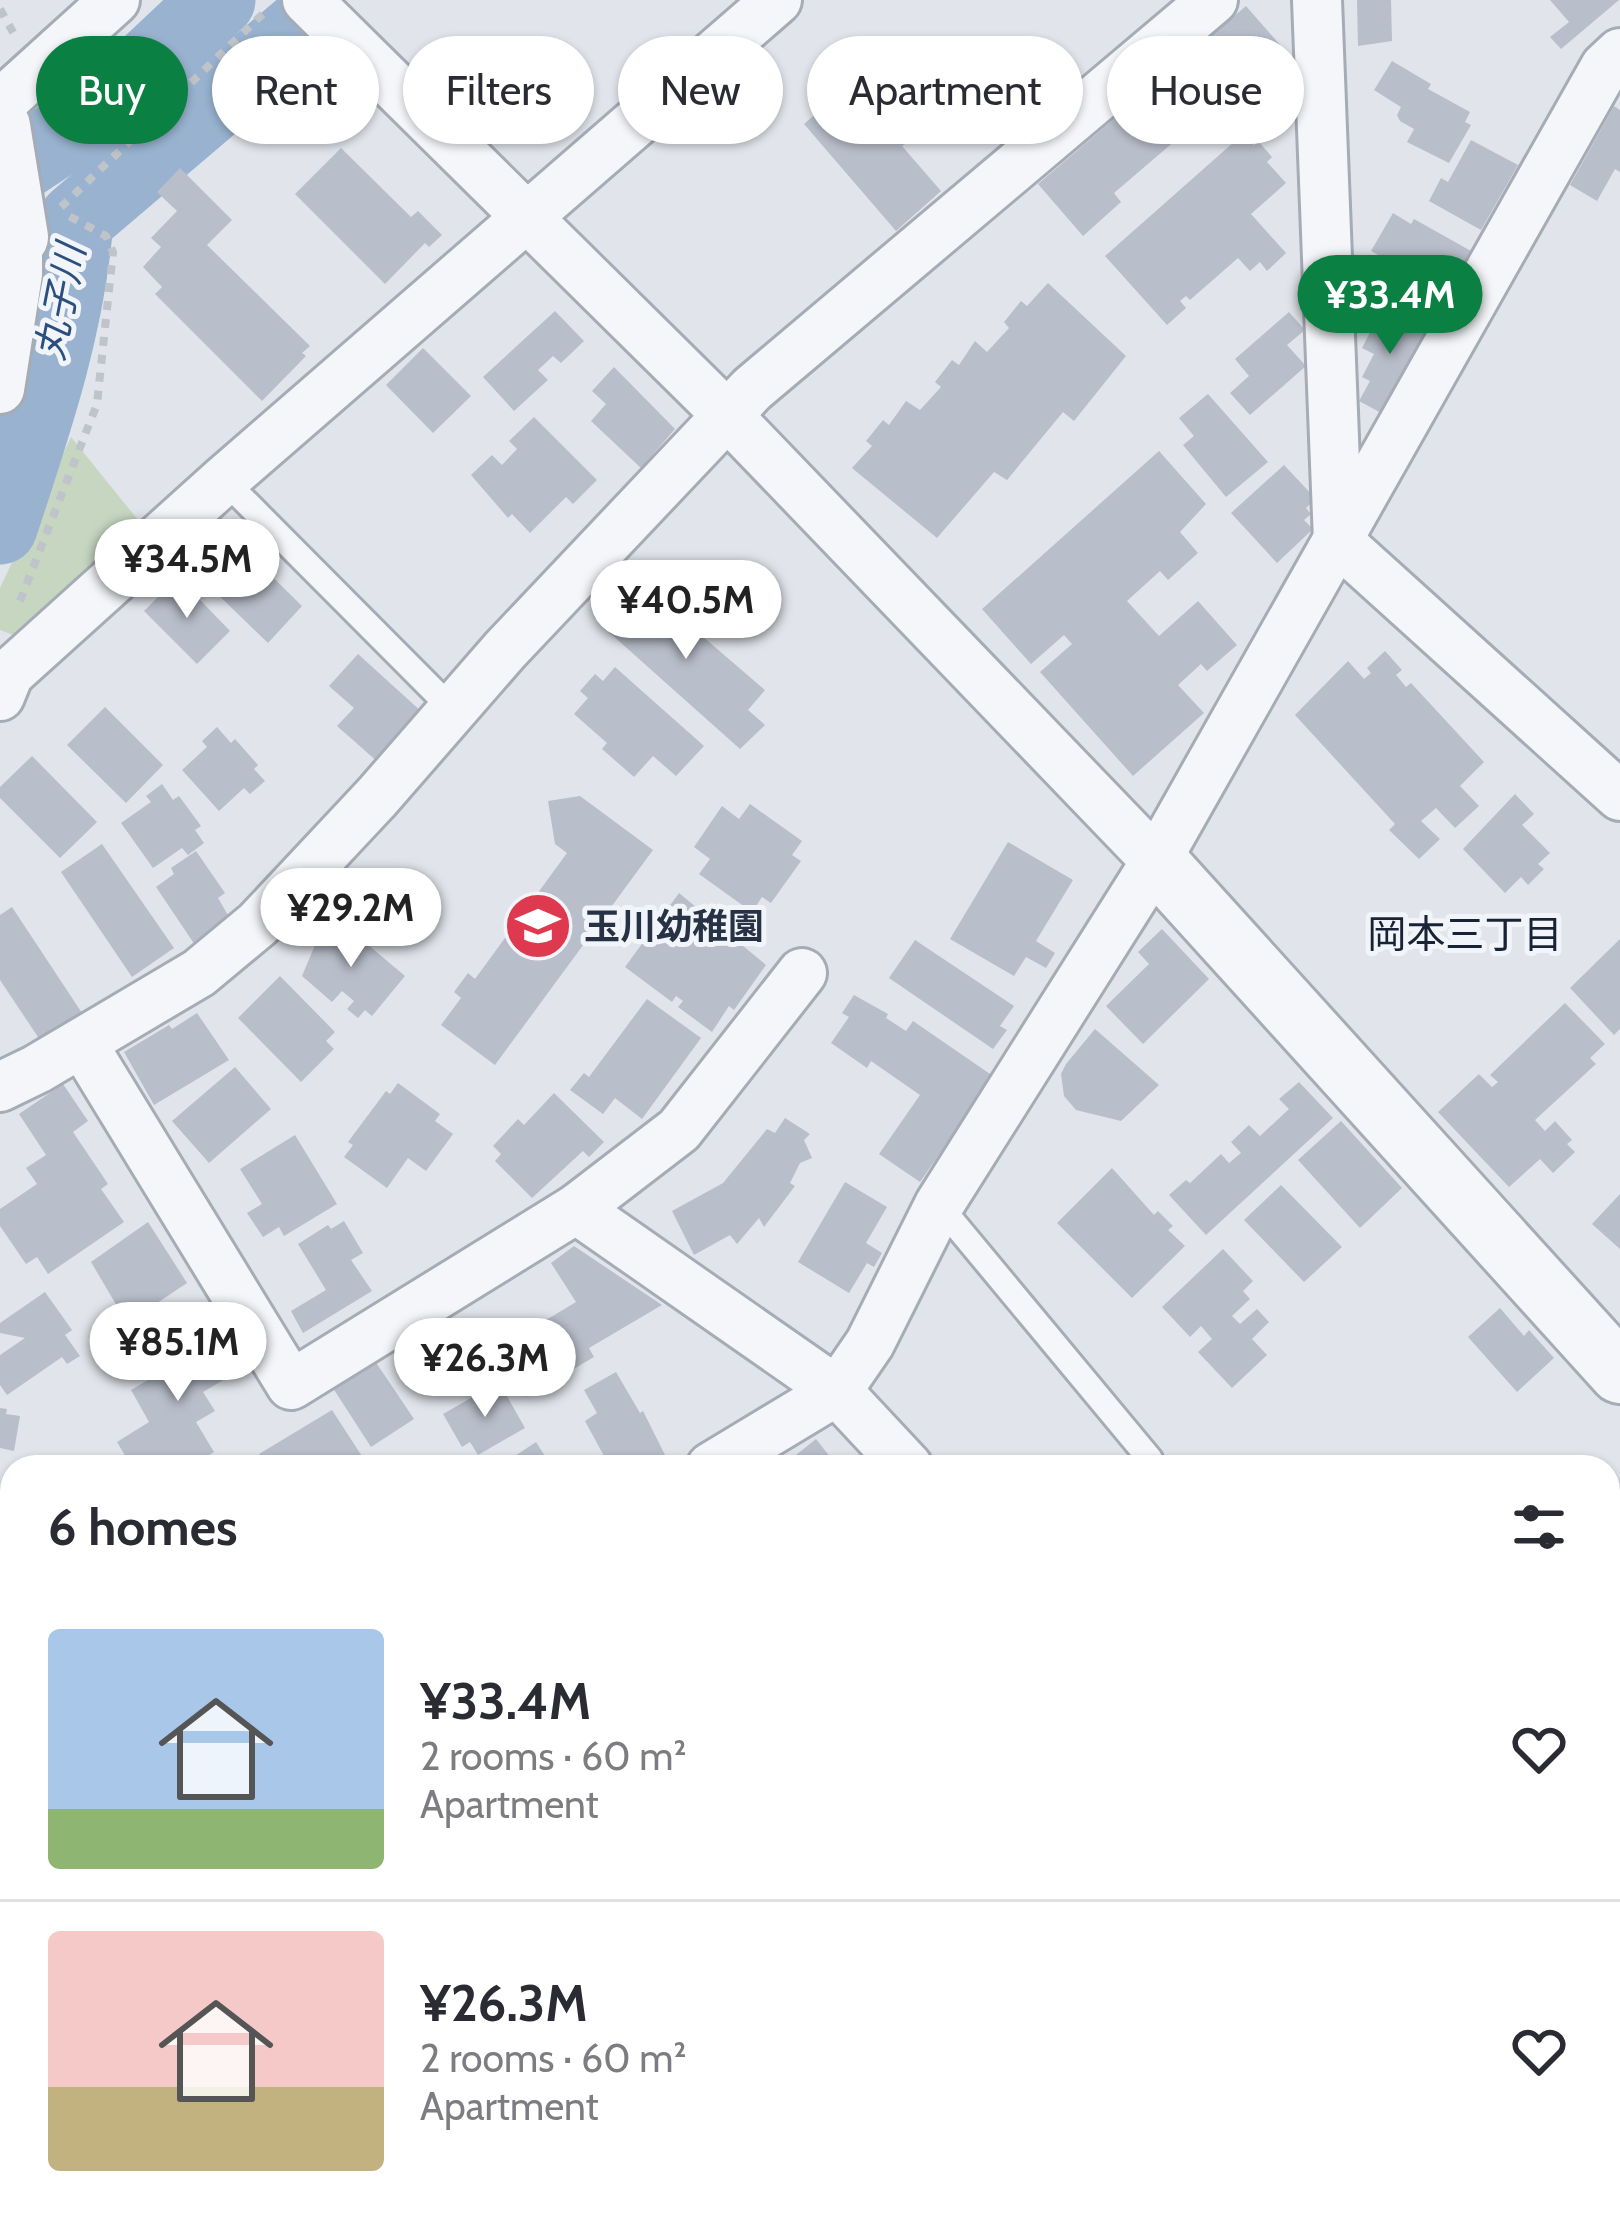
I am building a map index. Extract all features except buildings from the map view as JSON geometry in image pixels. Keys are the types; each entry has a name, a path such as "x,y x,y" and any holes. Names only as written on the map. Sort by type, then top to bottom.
{"street":[{"path":"0,104 115,0"},
{"path":"308,0 726,414 1156,861 1620,1373"},
{"path":"0,696 9,674 224,480 777,0"},
{"path":"0,1087 199,973 258,924 726,414 1213,0"},
{"path":"1317,0 1338,542 1620,796"},
{"path":"731,1455 837,1391 870,1343 939,1205 1156,861 1615,68"},
{"path":"0,126 23,251 0,388"},
{"path":"82,1043 290,1384 576,1209 680,1130 802,973"},
{"path":"576,1209 837,1391 897,1455"}],"lane":[{"path":"224,480 453,710"},
{"path":"939,1205 1147,1455"}],"path":[{"path":"23,251 278,0"},
{"path":"16,611 97,404 112,252 106,236 97,230 23,251"}],"green space":[{"path":"71,437 142,525 16,636 0,630 0,588"}],"waterway":[{"path":"0,177 100,111 218,0"},
{"name":"丸子川","path":"0,527 57,337 76,220 299,30"}],"place":[{"name":"玉川幼稚園","path":"538,926"}],"district":[{"name":"岡本三丁目","path":"1465,934"}]}
